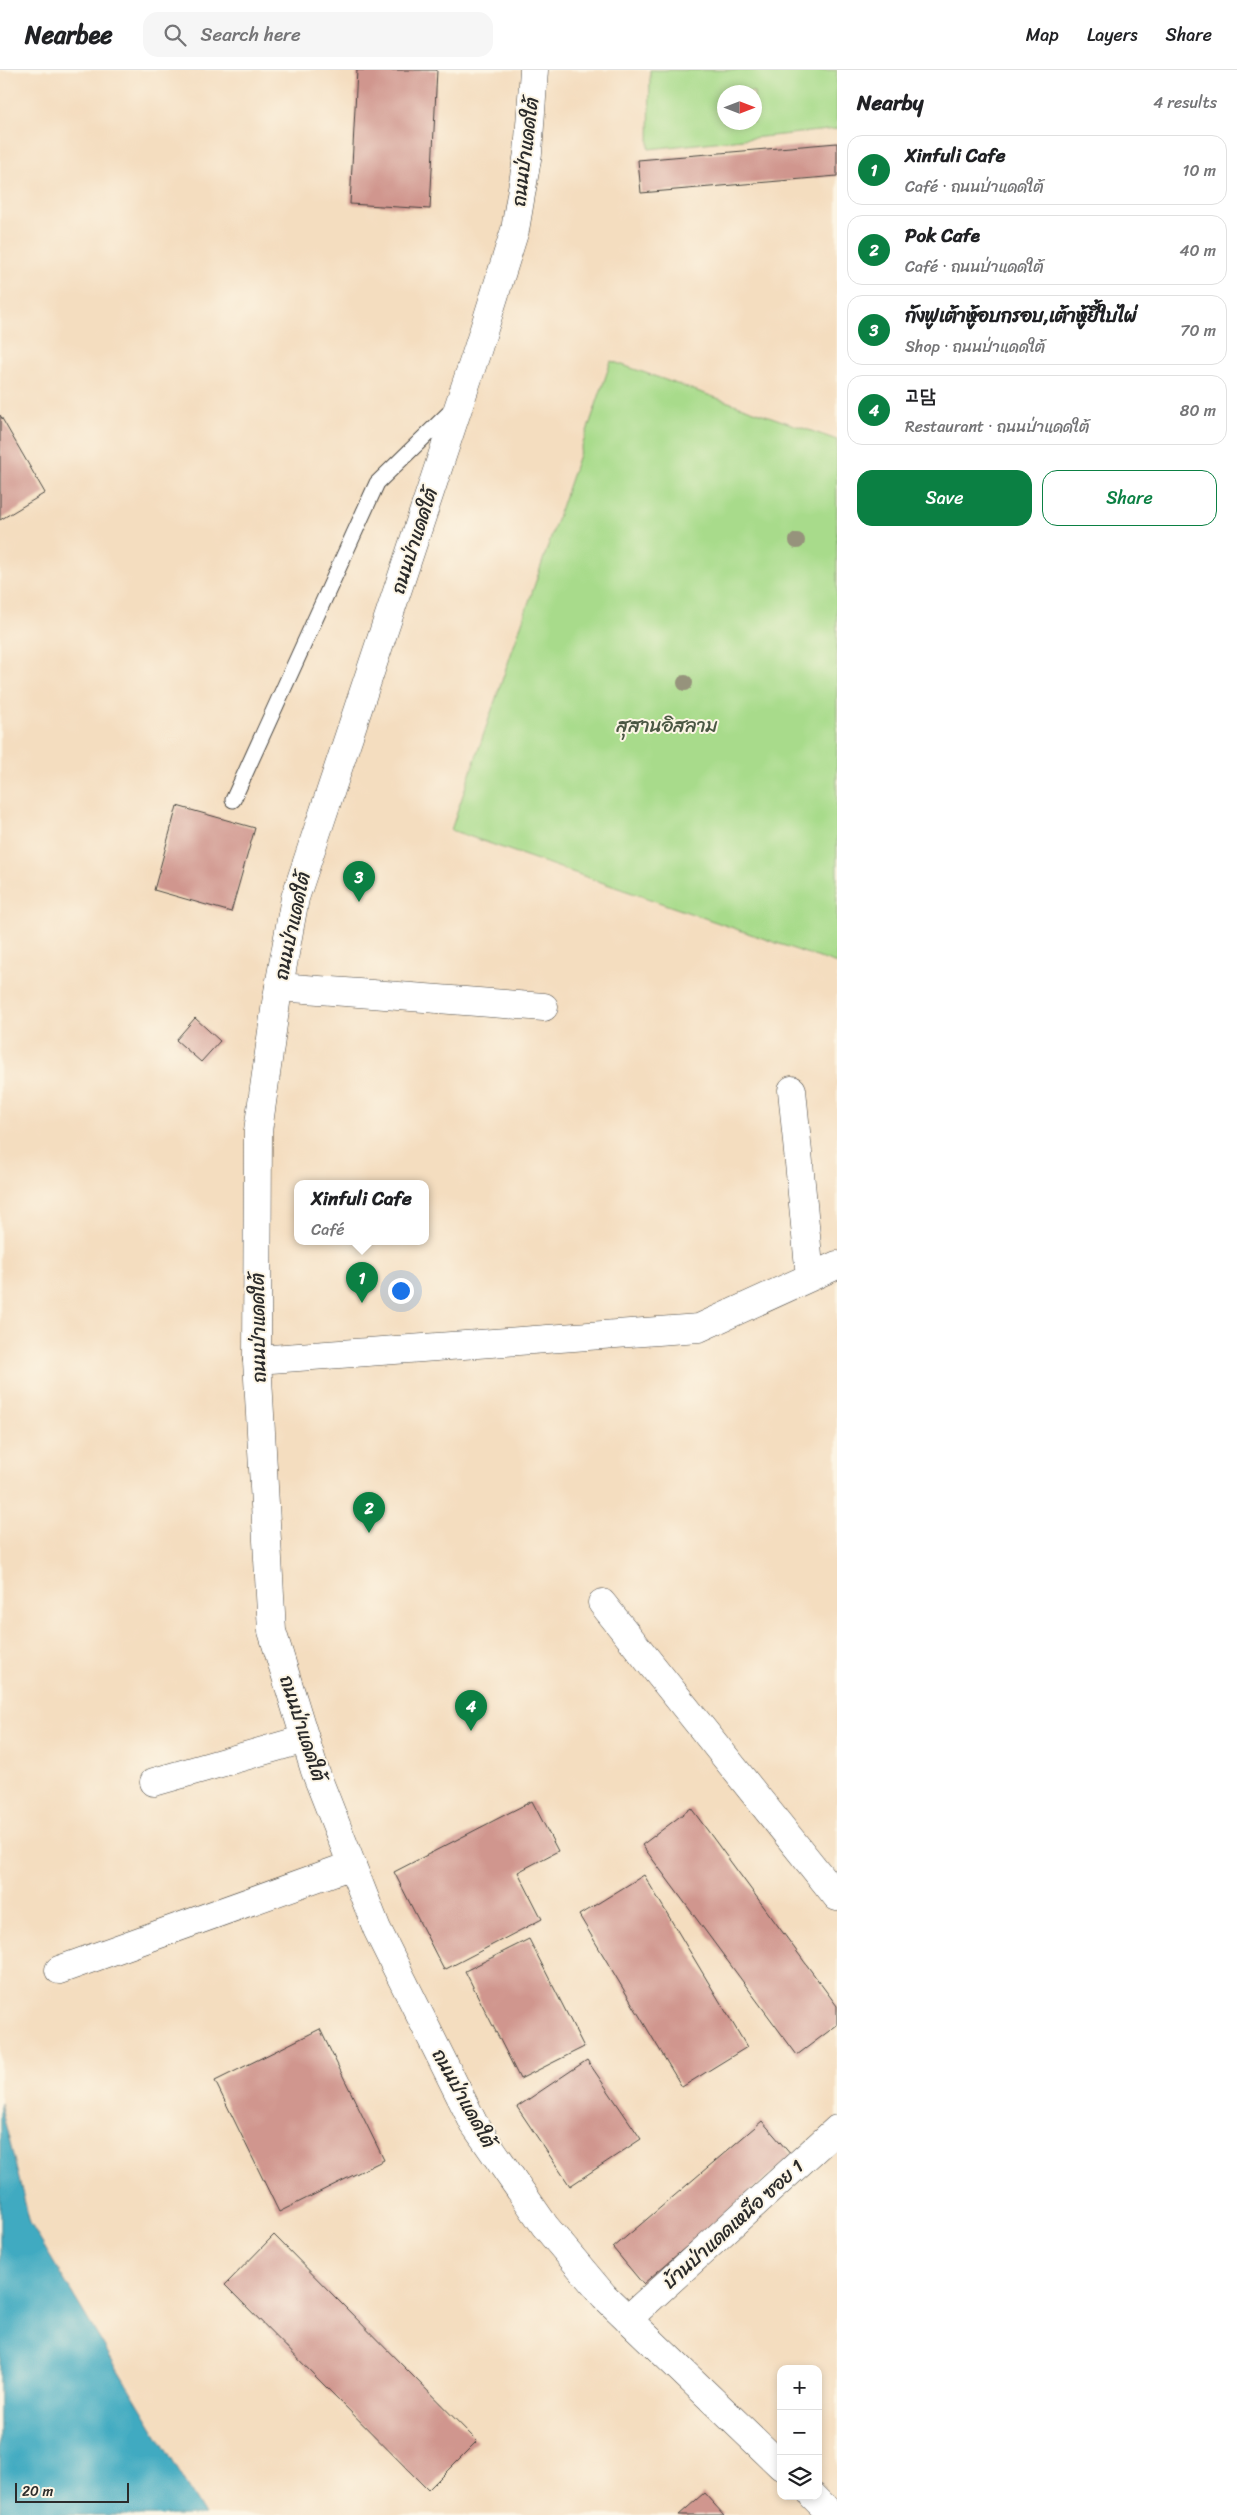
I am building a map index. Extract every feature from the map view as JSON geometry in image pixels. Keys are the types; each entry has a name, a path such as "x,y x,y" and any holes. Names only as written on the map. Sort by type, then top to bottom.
{"street":[{"name":"ถนนป่าแดดใต้","path":"534,70 528,152 515,230 460,402 295,898 279,987 258,1131 256,1360 272,1630 315,1771 378,1929 474,2124 545,2226 604,2296 777,2462"},
{"path":"279,987 544,1007"},
{"path":"792,1090 810,1277"},
{"path":"256,1360 699,1328 837,1265"},
{"path":"602,1603 837,1896"},
{"path":"154,1782 305,1739"},
{"path":"59,1970 352,1864"},
{"name":"บ้านป่าแดดเหนือ ซอย 1","path":"628,2319 837,2129"},
{"path":"817,2500 832,2515"}],"lane":[{"path":"233,800 378,483 460,402"}],"green space":[{"path":"650,70 837,70 837,129 649,149"},
{"name":"สุสานอิสลาม","path":"611,361 837,440 837,964 451,830"}],"water":[{"path":"0,2103 30,2223 205,2515 0,2515"}],"building":[{"path":"357,70 437,70 430,209 350,204"},
{"path":"837,143 837,176 641,193 638,160"},
{"path":"0,415 45,493 0,520"},
{"path":"177,806 255,828 231,912 154,890"},
{"path":"195,1018 220,1041 201,1062 176,1040"},
{"path":"532,1801 558,1851 518,1872 542,1919 444,1970 394,1872"},
{"path":"691,1808 837,2006 837,2025 797,2055 642,1845"},
{"path":"644,1875 747,2047 682,2087 579,1915"},
{"path":"529,1939 584,2047 520,2079 465,1971"},
{"path":"320,2029 384,2160 279,2212 215,2081"},
{"path":"587,2060 641,2139 570,2186 517,2107"},
{"path":"762,2121 792,2156 643,2284 613,2248"},
{"path":"274,2235 477,2441 428,2490 225,2285"},
{"path":"704,2493 724,2515 679,2515"}],"place":[{"name":"กังฟูเต้าหู้อบกรอบ,เต้าหู้ยี้ใบไผ่","path":"359,902"},
{"name":"Xinfuli Cafe","path":"362,1303"},
{"name":"Pok Cafe","path":"369,1533"},
{"name":"고담","path":"471,1731"}]}
